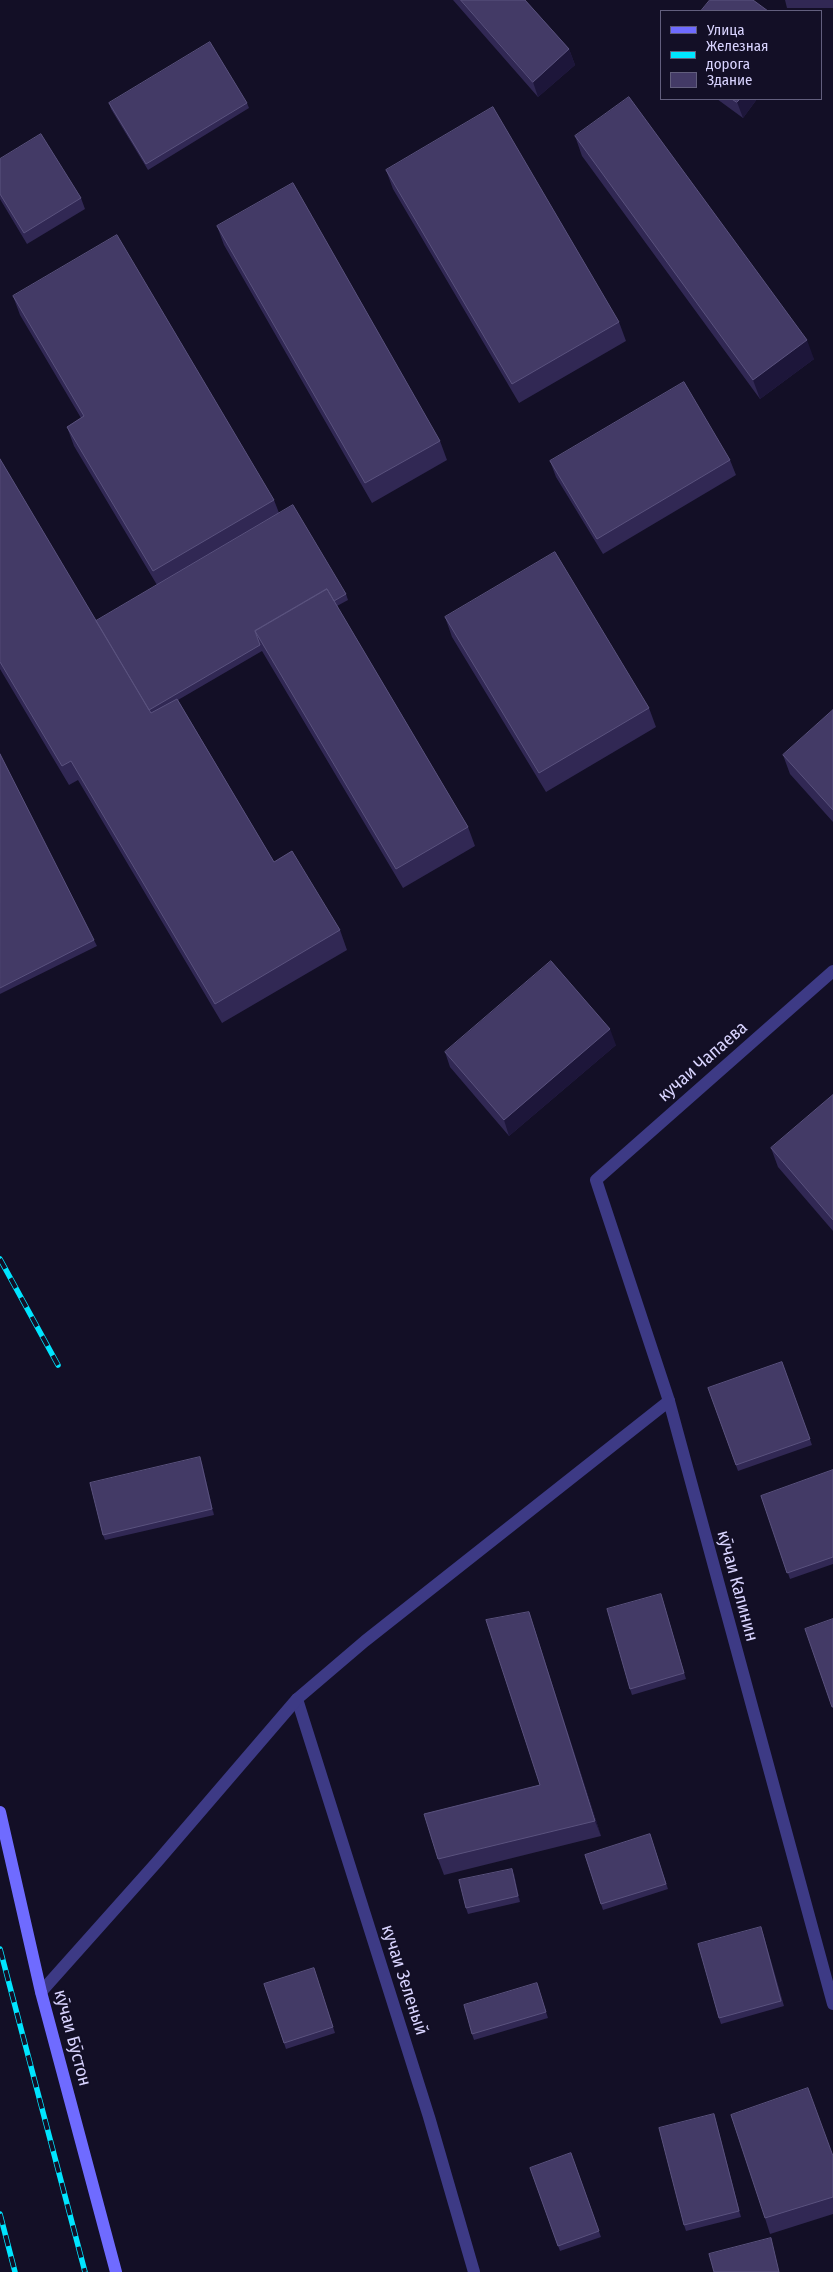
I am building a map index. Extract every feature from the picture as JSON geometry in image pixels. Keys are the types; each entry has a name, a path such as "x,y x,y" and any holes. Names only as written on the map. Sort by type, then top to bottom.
{"main road":[{"name":"кӯчаи Бӯстон","path":"0,1812 41,1992 116,2272"}],"street":[{"name":"кучаи Чапаева","path":"596,1180 833,971"},
{"name":"кӯчаи Калинин","path":"596,1180 669,1400 833,2004"},
{"path":"41,1992 297,1699 373,1635 669,1400"},
{"name":"кучаи Зеленый","path":"297,1699 430,2117 474,2272"}],"building":[{"path":"461,0 525,0 569,49 533,82"},
{"path":"710,0 753,0 767,10 702,10"},
{"path":"210,42 247,103 146,164 109,103"},
{"path":"629,97 807,340 753,380 575,136"},
{"path":"493,107 619,322 512,384 386,170"},
{"path":"41,134 81,198 24,233 0,194 0,159"},
{"path":"293,183 440,441 365,483 217,226"},
{"path":"117,235 274,500 153,571 67,427 84,416 13,296"},
{"path":"684,382 730,460 597,539 550,461"},
{"path":"0,459 151,713 177,699 274,862 292,851 340,930 215,1004 71,761 62,766 0,662"},
{"path":"293,505 346,594 334,601 327,589 255,631 260,645 149,710 96,621"},
{"path":"555,552 649,708 539,773 445,617"},
{"path":"327,589 468,827 396,869 255,631"},
{"path":"833,710 833,810 783,755"},
{"path":"0,754 94,940 0,988"},
{"path":"551,961 610,1029 504,1120 445,1052"},
{"path":"833,1095 833,1220 771,1148"},
{"path":"782,1362 810,1439 736,1465 708,1388"},
{"path":"200,1457 212,1509 103,1535 90,1483"},
{"path":"833,1470 833,1557 787,1573 761,1496"},
{"path":"661,1594 684,1673 630,1689 607,1609"},
{"path":"529,1612 595,1821 438,1859 424,1814 540,1785 486,1620"},
{"path":"833,1619 833,1707 832,1707 805,1629"},
{"path":"650,1834 666,1884 601,1904 585,1855"},
{"path":"512,1869 518,1896 466,1908 459,1880"},
{"path":"761,1927 781,2001 719,2018 698,1944"},
{"path":"314,1968 333,2027 284,2043 264,1984"},
{"path":"537,1983 546,2012 472,2034 464,2005"},
{"path":"808,2088 833,2156 833,2197 765,2218 731,2115"},
{"path":"714,2114 739,2211 684,2225 659,2128"},
{"path":"571,2153 599,2231 558,2246 530,2168"},
{"path":"771,2238 779,2272 714,2272 709,2254"}],"railway":[{"path":"0,1259 58,1365"},
{"path":"0,1949 85,2272"},
{"path":"0,2214 15,2272"}]}
